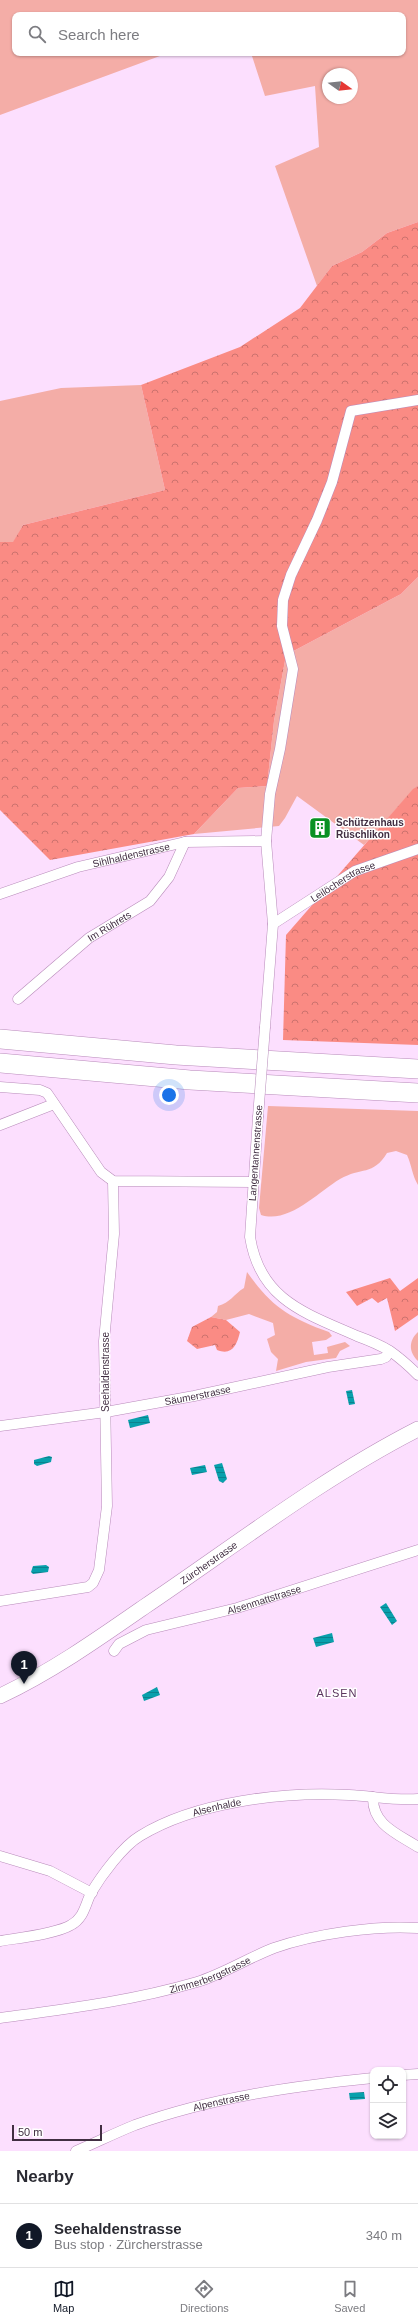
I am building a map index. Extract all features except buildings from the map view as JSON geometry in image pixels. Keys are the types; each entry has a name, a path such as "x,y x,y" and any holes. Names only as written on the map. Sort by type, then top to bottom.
{"highway":[{"path":"0,1039 176,1055 418,1069"},
{"path":"0,1063 190,1080 418,1093"}],"main road":[{"name":"Zürcherstrasse","path":"0,1696 24,1684 103,1636 336,1476 418,1429"}],"street":[{"name":"Langentannenstrasse","path":"418,400 350,411 332,482 317,520 291,575 283,600 282,626 293,669 280,749 270,794 266,841 273,924 250,1237 253,1256 268,1285 282,1299 304,1313 390,1351 418,1375"},
{"name":"Sihlhaldenstrasse","path":"0,894 78,867 185,842 266,841"},
{"name":"Im Rührets","path":"18,999 88,938 150,901 169,877 185,842"},
{"name":"Leilöcherstrasse","path":"273,924 355,871 418,849"},
{"path":"0,1087 40,1090 46,1093 101,1172 114,1181 253,1182"},
{"path":"0,1125 54,1104"},
{"name":"Seehaldenstrasse","path":"0,1601 88,1587 93,1583 99,1570 107,1491 104,1332 114,1234 114,1181"},
{"name":"Säumerstrasse","path":"0,1426 106,1412 194,1396 328,1367 381,1360 386,1357 390,1351"},
{"name":"Alsenmattstrasse","path":"114,1651 119,1644 136,1633 237,1608 418,1550"},
{"name":"Alsenhalde","path":"92,1893 109,1868 138,1837 178,1818 227,1805 305,1795 348,1795 418,1799"},
{"path":"373,1797 375,1814 382,1824 418,1846"},
{"path":"0,1856 50,1871 92,1893 82,1914 72,1925 0,1941"},
{"name":"Zimmerbergstrasse","path":"0,2018 106,2003 157,1993 199,1981 275,1948 332,1934 418,1928"},
{"path":"406,2076 418,2074"},
{"name":"Alpenstrasse","path":"76,2151 134,2126 183,2111 316,2084 370,2078"}],"shaded area":[{"path":"0,0 418,0 418,222 387,233 362,252 332,266 317,286 275,166 319,147 315,86 265,96 252,56 406,56 406,12 12,12 12,56 160,56 0,115"},
{"path":"141,385 165,490 23,525 13,543 0,542 0,401 61,388"},
{"path":"418,577 418,786 364,845 297,796 279,826 194,834 238,788 267,786 274,721 286,655 401,594"},
{"path":"268,1106 418,1111 418,1185 414,1178 407,1155 396,1151 387,1153 377,1165 372,1168 347,1175 340,1179 292,1211 272,1217 261,1215 259,1208"},
{"path":"247,1272 265,1294 282,1310 302,1321 329,1332 332,1336 326,1340 312,1342 314,1355 328,1353 327,1347 345,1342 350,1346 340,1351 336,1358 306,1362 276,1371 278,1359 271,1352 267,1339 275,1335 273,1323 249,1314 226,1320 211,1317 217,1312 218,1306 229,1301 244,1288"},
{"path":"418,1332 418,1361 411,1351 411,1343"}],"green space":[{"path":"418,222 418,577 401,594 286,655 274,721 267,786 238,788 194,834 50,860 0,810 0,542 13,542 23,525 165,490 141,385 240,347 300,308 332,266 362,252 387,233"},
{"path":"418,786 418,1045 283,1040 286,935 413,789"},
{"path":"390,1278 400,1291 418,1278 418,1315 395,1331 387,1298 378,1303 372,1298 357,1306 346,1292"},
{"path":"211,1317 226,1320 240,1332 233,1348 226,1352 217,1350 215,1345 197,1349 187,1341 192,1327"}],"water":[{"path":"352,1390 355,1404 349,1405 346,1391"},
{"path":"148,1415 150,1423 130,1428 128,1420"},
{"path":"49,1456 52,1457 51,1462 37,1466 34,1464 34,1460"},
{"path":"222,1463 227,1479 223,1483 219,1481 214,1465"},
{"path":"205,1465 207,1472 192,1475 190,1468"},
{"path":"46,1565 49,1567 48,1572 33,1574 31,1572 33,1566"},
{"path":"386,1603 397,1621 392,1625 380,1607"},
{"path":"332,1633 334,1642 316,1647 313,1638"},
{"path":"157,1687 160,1695 144,1701 142,1695"},
{"path":"364,2092 365,2099 350,2100 349,2093"}],"place":[{"name":"Schützenhaus Rüschlikon","path":"320,828"},
{"name":"Seehaldenstrasse","path":"24,1684"}],"district":[{"name":"ALSEN","path":"337,1693"}]}
